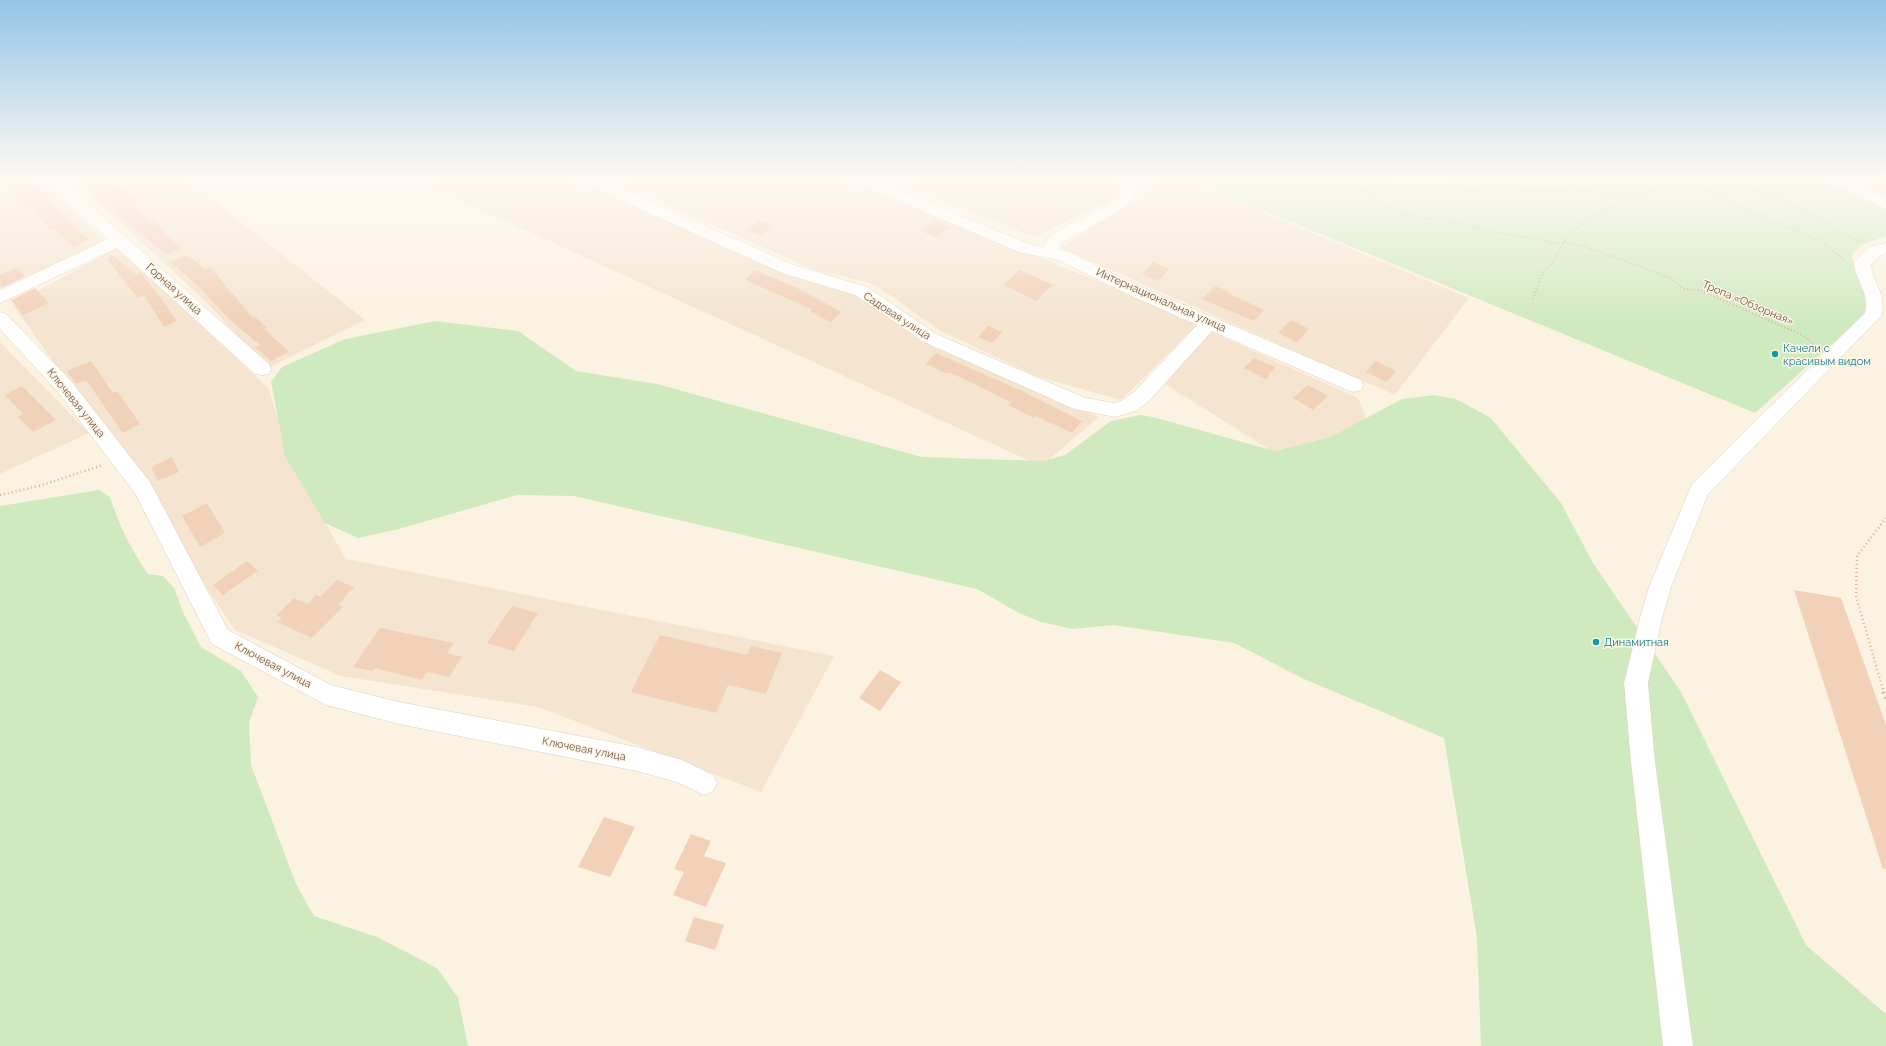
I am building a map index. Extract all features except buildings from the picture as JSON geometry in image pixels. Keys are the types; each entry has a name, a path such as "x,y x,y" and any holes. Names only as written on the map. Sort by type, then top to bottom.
{"street":[{"name":"Горная улица","path":"102,226 120,240 262,369"},
{"name":"Садовая улица","path":"691,226 788,269 861,291 930,338 1081,404 1115,410 1128,406 1145,393 1210,322"},
{"name":"Интернациональная улица","path":"972,226 1025,248 1050,252 1063,256 1130,289 1354,385"},
{"path":"1050,252 1056,239 1079,226"},
{"path":"0,297 120,240"},
{"path":"1678,1046 1644,770 1636,683 1660,587 1699,490 1873,315 1877,304 1875,294 1862,272 1862,263 1880,249"},
{"name":"Ключевая улица","path":"0,318 64,386 143,488 220,637 326,694 399,713 637,759 682,772 704,783"}],"path":[{"path":"1467,226 1527,239 1561,244"},
{"path":"1533,299 1543,274 1553,262 1561,244 1583,226"},
{"path":"1784,226 1822,242 1862,272"},
{"path":"1833,226 1880,249"},
{"name":"Тропа «Обзорная»","path":"1564,242 1583,246 1642,267 1670,278 1684,289 1699,290 1776,323 1802,335 1831,358"},
{"path":"0,495 39,486 120,458"},
{"path":"1886,518 1857,556 1856,596 1886,701"}],"shaded area":[{"path":"0,226 88,226 106,243 0,288"},
{"path":"124,226 246,226 365,320 268,368 201,297"},
{"path":"516,226 680,226 783,272 867,298 922,342 1099,417 1041,466"},
{"path":"715,226 963,226 1121,291 1197,325 1121,400 1036,376 941,331 874,284 812,269"},
{"path":"1007,226 1057,226 1035,237"},
{"path":"1095,226 1296,226 1469,298 1395,395 1061,248"},
{"path":"117,247 269,389 290,462 346,559 834,656 761,792 538,707 341,676 235,630 75,392 13,305"},
{"path":"1209,331 1358,398 1379,450 1328,486 1165,384"},
{"path":"0,342 89,433 0,474"}],"green space":[{"path":"1301,226 1886,226 1886,236 1861,245 1852,255 1854,267 1871,303 1861,318 1755,413"},
{"path":"435,321 518,331 576,371 657,384 922,457 1044,461 1065,455 1111,421 1140,415 1153,417 1275,451 1331,437 1402,399 1434,395 1456,399 1491,418 1561,503 1593,563 1681,692 1806,945 1886,1014 1886,1046 1481,1046 1477,938 1444,738 1304,679 1234,643 1114,625 1072,629 1041,622 1019,613 977,589 574,496 517,495 399,529 358,538 325,523 285,456 271,382 282,367 345,339"},
{"path":"99,490 110,497 117,518 126,537 148,574 163,576 174,588 183,612 201,647 241,671 258,697 249,723 251,765 296,884 314,916 377,937 437,968 458,998 468,1046 0,1046 0,506"}],"place":[{"name":"Качели с красивым видом","path":"1775,354"},
{"name":"Динамитная","path":"1596,642"}]}
